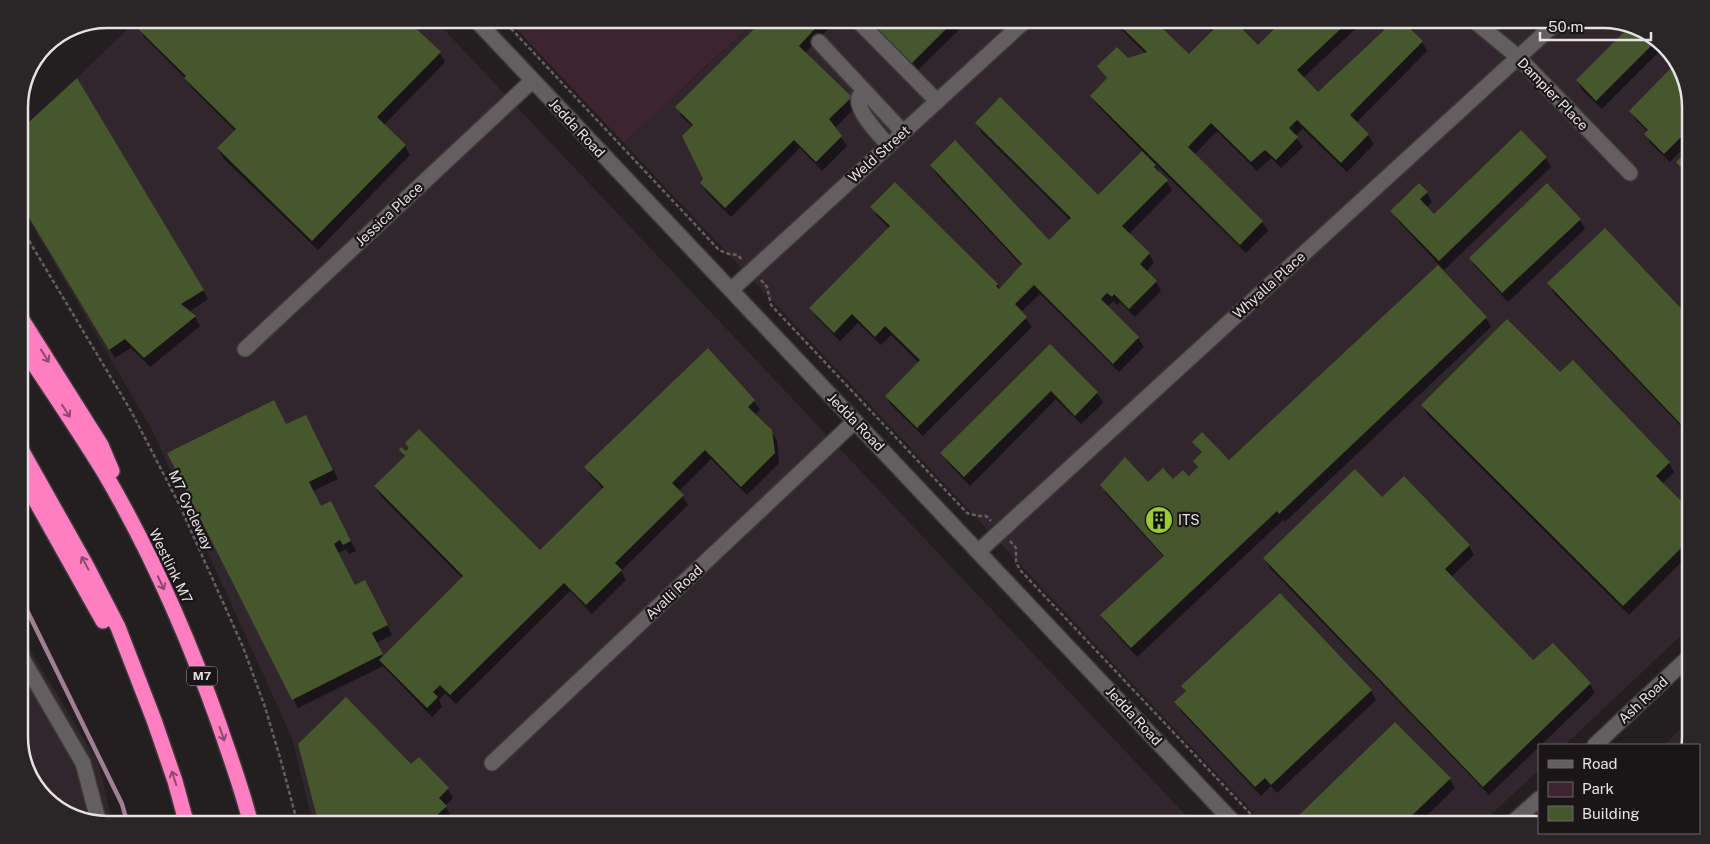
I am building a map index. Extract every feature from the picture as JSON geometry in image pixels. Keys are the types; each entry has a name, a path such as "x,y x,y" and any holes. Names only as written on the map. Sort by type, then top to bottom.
{"highway":[{"path":"28,329 101,445 140,539"},
{"name":"Westlink M7","path":"28,355 104,473 140,539 181,624 203,678 248,816"},
{"path":"28,462 86,565 113,618 148,703 175,780 185,816"},
{"path":"28,487 148,703"}],"street":[{"name":"Jedda Road","path":"483,28 1228,816"},
{"path":"865,28 937,101"},
{"name":"Weld Street","path":"731,290 1017,28"},
{"name":"Dampier Place","path":"1483,28 1518,58 1630,173"},
{"name":"Whyalla Place","path":"979,551 1550,28"},
{"path":"819,42 903,132"},
{"name":"Jessica Place","path":"244,349 532,80"},
{"path":"864,91 859,98 859,106 864,116 888,145"},
{"name":"Avalli Road","path":"492,763 855,421"},
{"name":"Ash Road","path":"1596,744 1682,663"},
{"path":"28,668 84,763 97,815"},
{"path":"1520,816 1538,799"}],"path":[{"path":"510,28 719,250 738,255"},
{"name":"M7 Cycleway","path":"28,239 131,411 179,504 243,648 265,707 296,816"},
{"path":"767,286 771,306 967,513 986,516"},
{"path":"1016,548 1016,562 1020,570 1252,816"}],"shaded area":[{"path":"129,28 442,28 1187,816 311,816 292,738 152,430 28,218 28,125"},
{"path":"747,28 1604,28 1619,29 1638,36 1656,47 1663,54 1678,81 1682,101 1682,634 1566,744 1538,744 1538,771 1490,816 1257,816 624,143"},
{"path":"28,646 99,764 111,816 91,815 72,808 54,797 41,781 32,763 28,743"},
{"path":"1682,728 1682,744 1665,744"}],"green space":[{"path":"515,28 747,28 624,143"}],"building":[{"path":"137,28 416,28 441,52 377,117 406,145 312,241 217,148 236,129 184,78 186,76"},
{"path":"755,28 816,28 799,46 852,97 829,119 842,136 816,162 794,140 725,208 700,183 703,179 682,136 693,125 675,107"},
{"path":"875,28 947,28 911,64"},
{"path":"1122,28 1162,28 1189,54 1213,30 1211,28 1241,28 1258,45 1275,28 1341,28 1297,70 1318,92 1386,28 1409,28 1423,41 1350,115 1369,134 1341,163 1297,120 1289,128 1298,137 1276,160 1265,150 1251,162 1211,123 1188,147 1263,221 1240,245 1090,96 1107,78 1097,66 1117,47 1128,58 1147,52"},
{"path":"1625,31 1652,45 1596,101 1576,80"},
{"path":"1672,68 1681,91 1682,136 1664,154 1644,134 1648,130 1629,111"},
{"path":"77,78 204,290 181,304 196,316 144,358 125,339 109,350 28,216 28,123"},
{"path":"1000,97 1098,195 1142,151 1156,165 1154,167 1168,180 1122,226 1150,253 1140,264 1157,281 1129,309 1114,294 1112,297 1107,293 1101,299 1139,337 1113,364 1034,285 1015,304 1027,317 917,428 885,396 920,360 885,326 875,337 852,314 834,333 809,308 890,226 870,207 895,182 998,284 996,286 999,289 1022,264 930,165 955,140 1049,240 1071,218 975,123"},
{"path":"1521,130 1547,157 1439,261 1390,211 1419,183 1428,192 1420,199 1434,214"},
{"path":"1682,156 1682,168 1676,162"},
{"path":"1547,183 1581,219 1502,293 1469,258"},
{"path":"1605,228 1682,309 1682,426 1547,283"},
{"path":"1438,265 1487,317 1279,514 1277,511 1131,648 1100,615 1164,556 1100,485 1125,457 1148,482 1163,468 1173,479 1183,470 1189,476 1198,467 1193,461 1202,452 1192,442 1202,432 1229,460"},
{"path":"1507,319 1560,372 1573,360 1670,462 1656,476 1682,502 1682,547 1623,606 1421,405"},
{"path":"1050,344 1098,392 1075,416 1051,391 964,477 940,453"},
{"path":"708,348 755,400 748,407 772,430 775,453 741,487 705,450 672,483 684,495 615,563 622,570 586,605 564,583 450,695 440,685 433,692 438,697 427,708 379,660 463,576 374,486 405,456 399,450 401,447 406,451 409,448 405,443 419,429 540,550 604,487 584,467"},
{"path":"274,400 286,424 306,415 333,470 309,482 321,506 331,501 351,541 343,545 340,540 334,544 355,585 365,580 388,625 372,633 383,654 292,700 167,453"},
{"path":"1355,469 1382,497 1404,476 1470,545 1445,569 1533,660 1553,643 1591,683 1483,787 1263,558"},
{"path":"1280,593 1372,690 1271,785 1265,778 1255,787 1174,702 1186,691 1181,686"},
{"path":"346,697 411,764 419,757 449,788 439,798 447,806 436,816 317,816 298,744"},
{"path":"1395,722 1451,778 1411,816 1298,816"}],"waterway":[{"path":"28,612 122,804 125,816"}],"place":[{"name":"ITS","path":"1159,520"}]}
